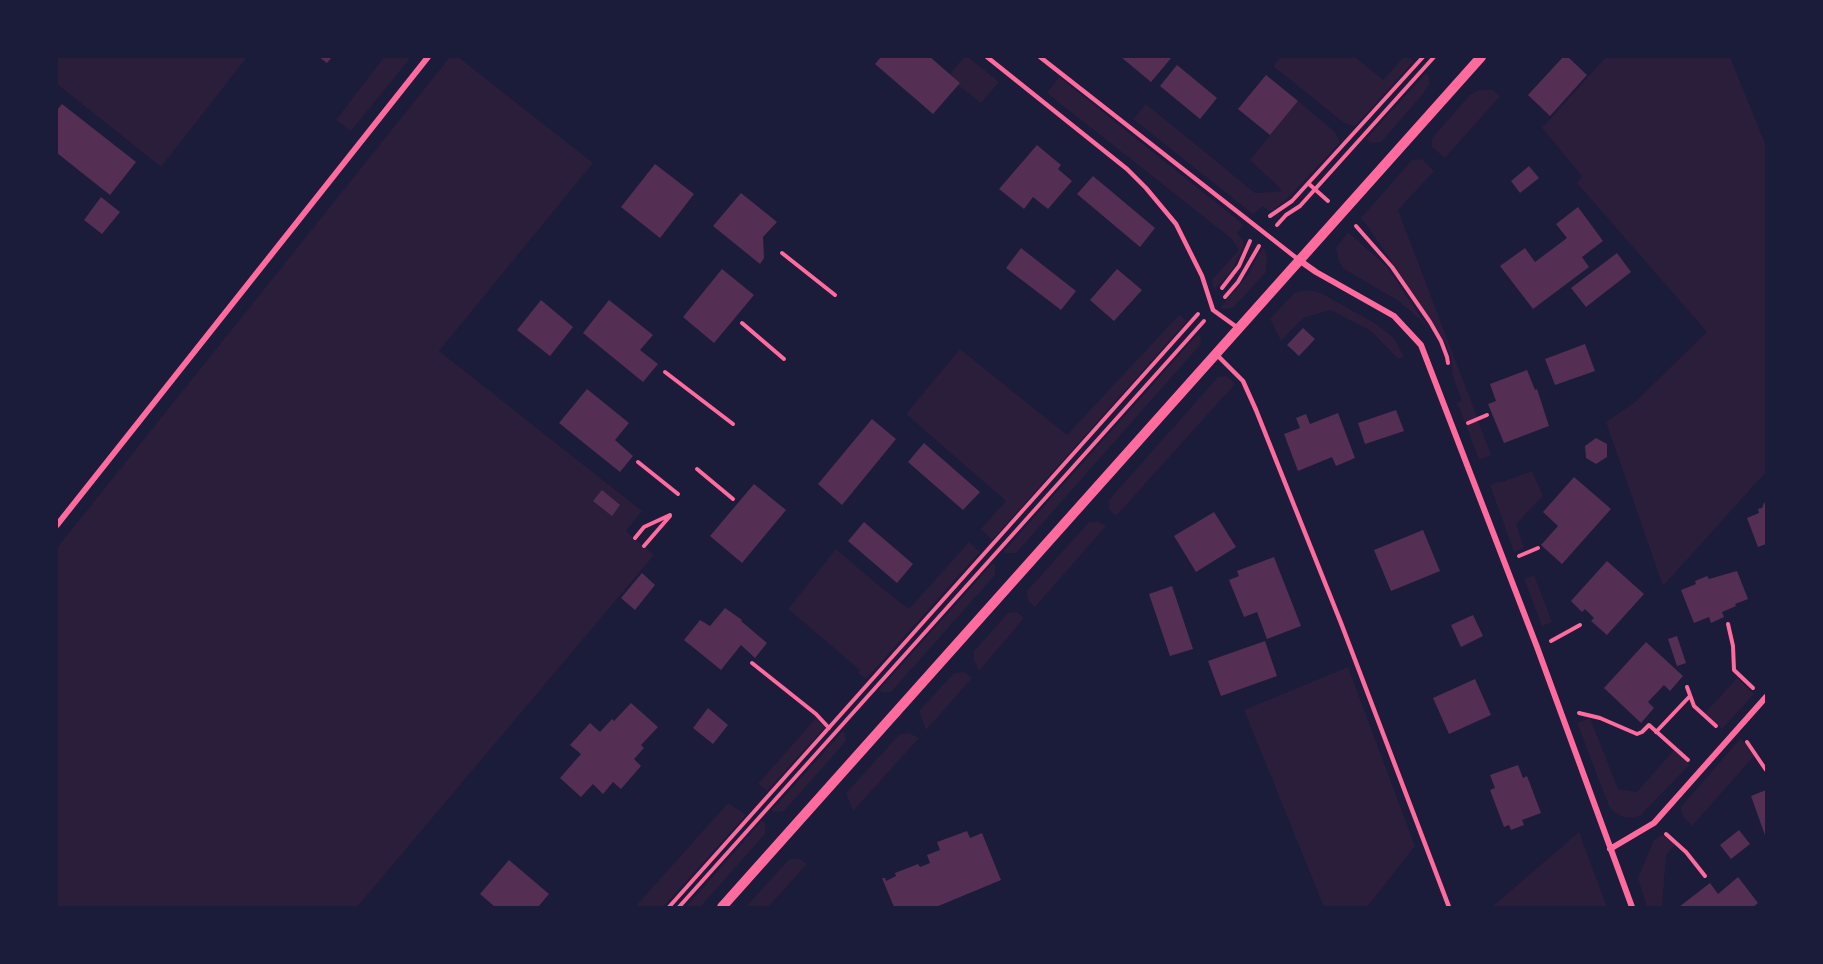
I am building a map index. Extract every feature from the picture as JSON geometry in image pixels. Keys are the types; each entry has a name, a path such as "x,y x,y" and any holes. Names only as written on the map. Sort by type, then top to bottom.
{"street":[{"path":"57,525 428,57"},
{"path":"722,907 1481,57"},
{"path":"1299,260 1394,316 1421,345 1537,647 1632,907"},
{"path":"1610,849 1654,824 1765,698"}],"lane":[{"path":"987,57 1127,169 1146,188 1176,224 1190,249 1213,310 1238,328"},
{"path":"1040,57 1299,260"},
{"path":"1215,353 1243,381 1256,410 1341,623 1449,907"}],"path":[{"path":"669,907 1210,300 1239,266 1251,234 1257,226 1266,216 1273,215 1292,201 1309,184 1423,57"},
{"path":"679,907 1239,282 1250,260 1267,235 1315,189 1434,57"},
{"path":"1309,184 1355,224 1392,267 1441,340 1448,366"},
{"path":"782,253 835,295"},
{"path":"742,322 784,359"},
{"path":"665,372 733,424"},
{"path":"638,462 678,494"},
{"path":"697,469 733,500"},
{"path":"634,538 644,527 670,516 644,546"},
{"path":"1728,624 1733,646 1734,670 1765,698"},
{"path":"1537,647 1580,625"},
{"path":"752,663 816,714 829,728"},
{"path":"1687,687 1694,706 1729,738"},
{"path":"1656,732 1690,696"},
{"path":"1560,711 1600,718 1637,734 1648,725 1700,771"},
{"path":"1738,729 1766,770"},
{"path":"1654,824 1686,852 1705,876"}],"shaded area":[{"path":"57,57 247,57 161,167 57,84"},
{"path":"384,57 411,57 351,131 336,120"},
{"path":"450,57 458,57 593,163 439,351 642,511 626,531 654,555 357,907 57,907 57,548"},
{"path":"964,57 968,57 999,82 981,103 958,85 960,83 950,74"},
{"path":"1281,57 1355,57 1383,80 1404,57 1409,57 1414,61 1355,126 1344,123 1273,66"},
{"path":"1606,57 1730,57 1766,146 1766,472 1663,586 1606,422 1635,402 1707,332 1577,183 1582,176 1542,128"},
{"path":"1426,73 1430,83 1423,94 1381,142 1371,143 1366,139"},
{"path":"1059,77 1244,225 1237,233 1243,240 1244,246 1231,272 1214,290 1212,280 1239,250 1232,239 1047,93"},
{"path":"1478,90 1493,90 1500,96 1445,158 1432,147 1432,138 1470,95"},
{"path":"1298,101 1335,132 1340,142 1287,199 1273,210 1269,211 1263,206 1253,214 1133,119 1146,104 1255,193 1283,191 1250,160"},
{"path":"1422,159 1434,171 1398,210 1477,417 1465,422 1457,403 1462,401 1452,374 1451,356 1445,342 1361,218 1412,160"},
{"path":"1348,232 1387,267 1430,331 1421,320 1397,300 1344,269 1339,261 1336,248"},
{"path":"1264,247 1267,259 1266,272 1233,308 1223,309 1221,307 1249,274"},
{"path":"1310,290 1321,293 1376,324 1395,339 1404,357 1398,359 1371,331 1330,310 1303,318 1281,341 1270,319 1294,293"},
{"path":"1179,315 1187,321 992,540 981,529 1006,501 906,414 960,349 1067,435"},
{"path":"1198,334 1201,337 1200,345 1016,553 1005,553 1004,551"},
{"path":"1227,376 1235,384 1116,516 1109,510 1109,500 1218,377"},
{"path":"1478,421 1491,455 1479,460 1466,425"},
{"path":"1532,471 1543,496 1516,524 1524,548 1514,552 1490,485"},
{"path":"1089,522 1099,522 1106,526 1035,607 1028,600 1027,591"},
{"path":"969,542 980,552 866,679 858,673 860,670 788,609 836,549 909,609"},
{"path":"993,563 995,575 891,692 879,690"},
{"path":"1534,575 1552,622 1542,626 1524,579"},
{"path":"1017,612 1024,618 979,671 974,660 974,651 1008,613"},
{"path":"1348,667 1415,846 1367,907 1324,907 1244,710"},
{"path":"964,672 972,678 926,730 919,711 954,673"},
{"path":"1737,678 1754,694 1722,729 1705,713"},
{"path":"816,718 825,727 767,791 758,784"},
{"path":"1590,718 1618,789 1637,792 1674,750 1690,764 1641,815 1633,818 1623,817 1609,806 1577,723"},
{"path":"844,730 846,741 784,811 772,810"},
{"path":"909,733 919,738 853,811 846,793 900,734"},
{"path":"1741,738 1754,756 1692,826 1683,816 1681,807"},
{"path":"728,803 746,815 663,907 635,907"},
{"path":"762,821 765,823 765,834 700,907 686,907"},
{"path":"1579,832 1607,907 1492,907"},
{"path":"1662,835 1675,845 1666,855 1662,907 1647,907 1638,878 1654,840"},
{"path":"789,859 799,859 807,864 768,907 746,907"}],"building":[{"path":"319,57 332,57 327,63"},
{"path":"881,57 930,57 960,83 933,114 875,64"},
{"path":"1121,57 1172,57 1151,82"},
{"path":"1563,57 1568,57 1587,75 1550,116 1528,95"},
{"path":"1177,65 1217,98 1200,119 1160,86"},
{"path":"1266,75 1298,101 1270,135 1238,109"},
{"path":"62,104 136,162 110,195 57,153 57,110"},
{"path":"1037,145 1061,165 1058,169 1072,181 1048,209 1033,197 1024,209 999,189"},
{"path":"655,164 694,194 660,238 621,207"},
{"path":"1529,166 1539,178 1520,193 1511,181"},
{"path":"1093,176 1155,228 1140,247 1077,194"},
{"path":"741,193 777,222 763,237 764,258 760,264 713,226"},
{"path":"101,197 120,212 102,234 84,220"},
{"path":"1578,207 1603,241 1582,257 1589,267 1533,309 1500,266 1525,248 1535,262 1567,238 1556,224"},
{"path":"1021,248 1076,291 1061,310 1006,268"},
{"path":"1617,253 1631,272 1586,307 1571,288"},
{"path":"722,269 754,295 714,343 683,317"},
{"path":"1117,269 1142,290 1114,321 1090,300"},
{"path":"541,300 573,327 550,356 517,330"},
{"path":"609,300 653,335 640,350 658,364 643,382 583,333"},
{"path":"1303,328 1315,339 1299,356 1287,345"},
{"path":"1585,344 1595,371 1555,385 1545,359"},
{"path":"1527,370 1535,390 1537,389 1549,426 1504,443 1488,404 1496,401 1490,384"},
{"path":"587,389 629,423 615,440 633,456 620,472 559,423"},
{"path":"1396,410 1404,431 1365,444 1358,423"},
{"path":"1338,413 1355,458 1336,466 1332,457 1298,471 1284,434 1300,428 1296,418 1306,414 1310,424"},
{"path":"872,419 896,439 842,505 818,484"},
{"path":"1596,438 1607,444 1607,457 1596,464 1586,458 1585,446"},
{"path":"924,443 980,492 963,510 908,462"},
{"path":"1574,477 1611,509 1562,564 1541,545 1558,526 1543,512"},
{"path":"754,484 786,510 742,563 710,536"},
{"path":"602,490 620,505 612,516 593,501"},
{"path":"1766,502 1766,544 1758,547 1747,518 1759,513 1758,509 1762,508"},
{"path":"1214,512 1236,547 1196,572 1174,536"},
{"path":"864,522 913,564 897,583 848,541"},
{"path":"1423,530 1440,571 1391,591 1374,550"},
{"path":"1274,557 1301,626 1267,639 1257,612 1244,617 1229,580 1239,576 1237,571"},
{"path":"1607,561 1644,594 1607,635 1591,621 1594,618 1585,609 1582,612 1571,601"},
{"path":"1737,571 1748,599 1722,612 1724,617 1711,623 1709,617 1694,623 1681,590 1696,584 1695,581 1707,576 1709,579"},
{"path":"642,573 655,585 635,610 621,598"},
{"path":"1172,586 1193,649 1170,656 1149,594"},
{"path":"725,608 767,643 755,658 741,645 721,670 684,640 700,620 710,626"},
{"path":"1473,615 1483,636 1461,647 1451,625"},
{"path":"1677,636 1686,663 1677,666 1668,639"},
{"path":"1265,641 1277,676 1221,696 1208,661"},
{"path":"1646,642 1683,676 1670,691 1664,685 1648,702 1654,708 1641,723 1604,688"},
{"path":"1475,679 1491,715 1449,734 1433,698"},
{"path":"631,703 658,727 641,745 644,748 634,759 641,766 621,789 613,782 603,794 593,784 581,797 560,778 581,754 570,745 590,723 600,732"},
{"path":"708,708 728,725 713,744 693,728"},
{"path":"1518,765 1523,778 1527,776 1541,813 1522,820 1524,825 1511,830 1509,825 1504,827 1490,790 1495,788 1490,775"},
{"path":"1766,790 1766,838 1751,796"},
{"path":"1739,830 1750,844 1731,859 1720,845"},
{"path":"967,831 970,838 982,833 1001,880 936,907 894,907 882,878 886,881 896,876 895,873 918,864 920,867 930,863 927,855 940,850 937,842"},
{"path":"509,860 549,894 538,907 495,907 480,894"},
{"path":"1738,877 1758,903 1753,907 1679,907 1710,883 1718,894"}]}
